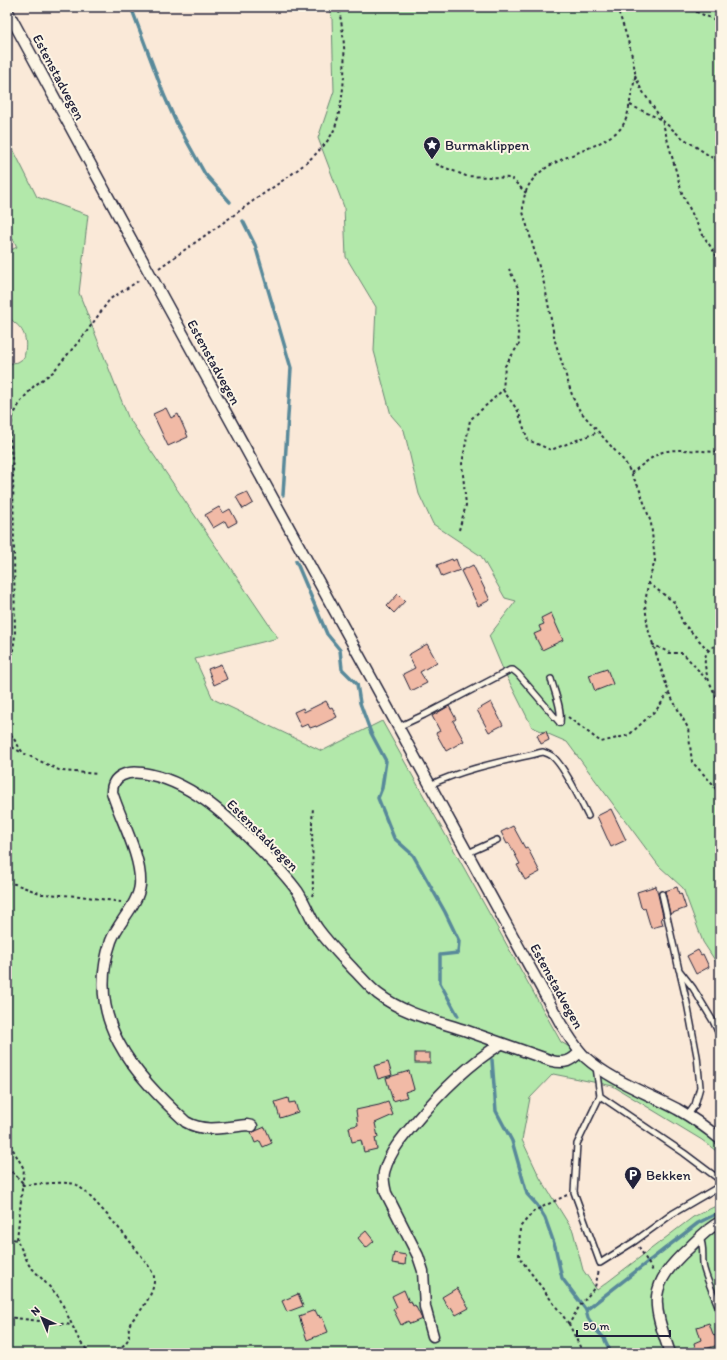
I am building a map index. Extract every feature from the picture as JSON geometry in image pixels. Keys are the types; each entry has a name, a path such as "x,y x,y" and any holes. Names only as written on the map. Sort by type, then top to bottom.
{"street":[{"name":"Estenstadvegen","path":"7,10 561,1024 580,1052 596,1066 688,1115 720,1139"},
{"name":"Estenstadvegen","path":"252,1126 247,1125 202,1129 194,1127 186,1122 139,1074 127,1058 110,1028 103,992 108,950 114,933 133,903 140,886 140,872 136,856 112,792 112,785 120,776 132,773 142,773 178,785 196,794 230,819 287,877 305,904 318,928 328,941 377,993 389,1002 408,1011 500,1044 560,1063 570,1061 580,1052"},
{"path":"433,1336 425,1307 423,1271 413,1245 386,1193 384,1184 384,1170 391,1155 401,1140 424,1112 476,1062 500,1044"},
{"path":"670,1353 658,1318 656,1305 659,1284 670,1267 710,1228 720,1222"}],"lane":[{"path":"398,727 510,670 513,670 518,674 560,723 560,710 551,679"},
{"path":"430,784 487,764 543,752 550,754 556,760 588,816"},
{"path":"468,853 497,840"},
{"path":"662,894 687,1003 697,1056 700,1087 695,1106 688,1115"},
{"path":"679,970 693,988 713,1021 720,1036"},
{"path":"596,1066 600,1096 577,1144 574,1192 600,1263 635,1241 672,1214 720,1186"},
{"path":"600,1096 684,1153 720,1180"},
{"path":"700,1238 703,1247 702,1261 704,1270 720,1311"}],"path":[{"path":"7,662 13,650 15,636 13,471 10,436 12,418 25,396 34,386 53,372 85,334 110,299 150,274 282,181 315,154 328,140 336,125 343,89 343,35 338,7"},
{"path":"617,7 635,74 641,89 662,120 680,136 720,163"},
{"path":"685,7 720,22"},
{"path":"635,74 626,121 620,130 598,145 573,154 551,165 531,181 522,202 523,212 545,287 555,341 574,398 580,411 625,462 639,488 651,523 655,561 648,583 645,605 648,629 669,693 688,728 692,762 712,783 720,796"},
{"path":"630,106 662,120"},
{"path":"662,120 682,193 701,232 720,261"},
{"path":"436,164 466,176 512,178 526,193"},
{"path":"459,530 466,505 462,464 470,420 503,390 506,366 519,344 517,318 519,307 519,290 509,268"},
{"path":"503,390 518,411 528,440 551,450 598,432"},
{"path":"631,473 661,453 669,451 720,452"},
{"path":"648,583 674,602 682,623 708,650"},
{"path":"652,644 670,653 683,653 708,681 720,704"},
{"path":"708,681 705,658 708,650 720,644"},
{"path":"560,710 601,742 628,735 657,709 669,693"},
{"path":"7,723 8,730 23,753"},
{"path":"7,744 61,771 97,774"},
{"path":"305,904 314,893 313,807"},
{"path":"7,883 15,884 42,894 80,896 133,903"},
{"path":"7,1139 24,1168 17,1240 29,1265 59,1297 80,1342 90,1353"},
{"path":"7,1169 22,1184 68,1182 76,1184 98,1204 131,1242 154,1275 154,1290 141,1310 130,1323 128,1329 130,1334 128,1341 113,1353"},
{"path":"574,1192 534,1211 520,1227 519,1257 569,1324 583,1353"},
{"path":"7,1238 17,1240"},
{"path":"635,1241 651,1266"},
{"path":"569,1324 579,1307 595,1287 600,1263"},
{"path":"7,1317 72,1325"}],"green space":[{"path":"328,7 720,7 720,968 703,942 683,888 659,866 567,742 532,727 502,667 489,636 516,601 505,598 481,556 433,524 419,494 404,430 391,415 374,351 376,307 346,257 344,207 318,138 334,91 332,18"},
{"path":"7,137 37,197 88,215 79,293 128,417 278,638 195,659 213,699 322,751 382,721 561,1042 720,1136 720,1154 702,1140 613,1086 553,1074 530,1098 522,1140 540,1178 573,1231 583,1270 597,1290 693,1217 720,1204 720,1353 7,1353 7,364 18,362 24,358 26,343 22,330 7,313 7,277 10,276 7,269 7,252 17,247 13,239 7,241"}],"building":[{"path":"166,408 171,418 178,414 188,437 168,446 153,414"},
{"path":"247,492 253,503 243,509 236,497"},
{"path":"219,507 223,513 230,509 237,522 228,527 225,521 213,528 205,515"},
{"path":"452,559 453,561 456,559 460,570 442,577 437,565"},
{"path":"473,565 490,600 478,606 461,571"},
{"path":"398,594 405,601 394,613 387,606"},
{"path":"551,613 563,640 542,650 534,634 541,631 539,626 544,624 541,618"},
{"path":"427,644 437,662 420,672 427,683 411,691 403,674 415,668 408,655"},
{"path":"221,664 227,679 214,685 208,669"},
{"path":"607,669 613,684 595,691 589,675"},
{"path":"326,701 330,708 332,707 337,717 316,727 310,728 308,724 301,727 294,712 303,708 304,712"},
{"path":"491,702 503,725 489,732 477,710"},
{"path":"449,706 456,719 453,721 464,741 446,751 436,733 440,731 432,716"},
{"path":"546,731 549,740 541,744 537,735"},
{"path":"611,809 626,840 611,847 597,816"},
{"path":"513,826 525,848 527,847 540,872 525,880 517,865 520,864 509,843 507,844 501,832"},
{"path":"656,886 663,916 661,918 663,925 651,928 645,908 643,909 641,907 637,892"},
{"path":"677,887 679,894 681,893 686,908 670,914 665,891"},
{"path":"698,950 701,955 703,954 709,967 696,974 687,956"},
{"path":"415,1053 430,1053 430,1063 415,1063"},
{"path":"388,1062 392,1075 378,1079 374,1066"},
{"path":"409,1071 414,1089 405,1092 407,1097 393,1101 386,1078"},
{"path":"288,1098 289,1103 295,1102 298,1112 280,1118 275,1102"},
{"path":"388,1102 393,1115 375,1123 378,1137 375,1138 377,1149 364,1152 361,1140 352,1142 349,1127 358,1125 356,1110"},
{"path":"265,1127 272,1143 263,1147 260,1141 255,1143 251,1133"},
{"path":"366,1231 374,1241 366,1248 358,1238"},
{"path":"394,1253 406,1255 405,1265 392,1263"},
{"path":"457,1288 469,1308 456,1315 451,1307 449,1309 442,1297"},
{"path":"404,1290 409,1302 411,1301 413,1306 415,1305 422,1319 410,1324 408,1321 401,1325 393,1309 397,1307 392,1296"},
{"path":"298,1294 303,1306 287,1312 282,1301"},
{"path":"315,1310 320,1318 322,1317 328,1332 307,1340 299,1316"},
{"path":"709,1323 718,1345 696,1352 694,1343 701,1340 697,1327"}],"waterway":[{"path":"131,7 175,120 205,174 230,202"},
{"path":"243,221 255,245 291,368 283,495"},
{"path":"296,561 327,634 340,650 342,669 357,684 360,703 371,733 386,761 382,788 378,798 394,838 413,855 445,912 459,941 458,953 440,955 440,983 458,1016"},
{"path":"492,1060 496,1111 512,1141 527,1194 537,1205 545,1218 555,1246 562,1278 586,1310 588,1318 595,1329 604,1338 611,1353"},
{"path":"586,1310 698,1223 720,1212"}],"place":[{"name":"Burmaklippen","path":"432,160"},
{"name":"Bekken","path":"633,1190"}]}
